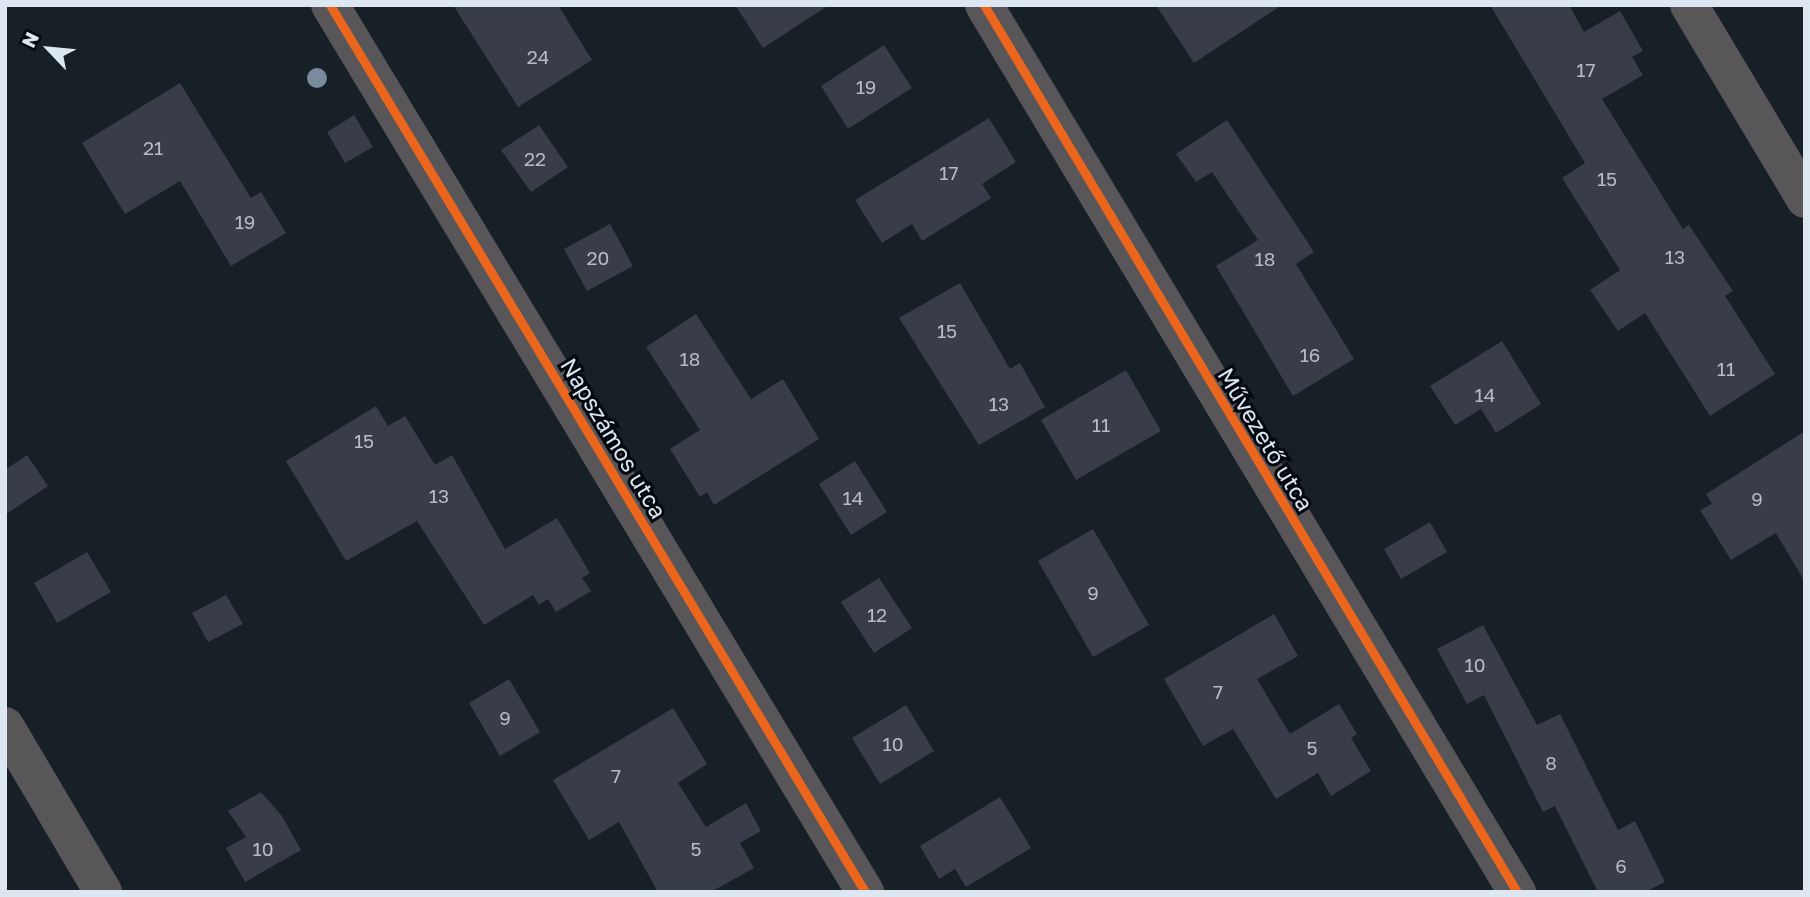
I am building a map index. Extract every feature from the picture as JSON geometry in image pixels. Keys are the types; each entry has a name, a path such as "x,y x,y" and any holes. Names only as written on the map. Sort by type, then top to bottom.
{"street":[{"name":"Napszámos utca","path":"330,5 865,892"},
{"name":"Művezető utca","path":"984,5 1517,892"},
{"path":"1689,5 1805,199"},
{"path":"5,726 103,892"}],"building":[{"path":"453,5 558,5 592,60 518,107"},
{"path":"735,5 829,5 763,48"},
{"path":"1156,5 1282,5 1194,63"},
{"path":"1490,5 1569,5 1584,32 1620,11 1643,51 1632,57 1643,75 1602,99 1683,229 1689,225 1733,291 1725,296 1775,374 1710,416 1645,313 1618,331 1590,290 1620,270 1562,178 1585,163"},
{"path":"884,45 912,88 848,129 821,86"},
{"path":"180,83 251,198 261,192 286,233 231,266 180,181 125,214 82,143"},
{"path":"354,115 373,147 345,163 327,132"},
{"path":"989,118 1016,162 982,184 991,198 922,241 912,224 882,243 855,200"},
{"path":"1227,120 1314,252 1296,264 1354,359 1293,396 1216,266 1258,240 1212,172 1196,182 1176,154"},
{"path":"539,125 568,167 531,192 501,150"},
{"path":"610,224 633,266 587,291 564,249"},
{"path":"960,283 1010,369 1020,363 1045,407 979,445 899,318"},
{"path":"696,314 751,399 783,379 819,439 714,505 707,492 700,497 670,449 700,430 646,347"},
{"path":"1502,341 1541,404 1496,433 1481,409 1455,425 1430,386"},
{"path":"1126,370 1161,431 1076,480 1041,420"},
{"path":"376,406 388,426 405,416 435,465 452,455 505,549 557,518 590,573 582,578 591,591 556,612 548,599 539,605 533,595 484,625 417,521 346,561 286,461"},
{"path":"1805,431 1805,582 1776,533 1731,560 1700,510 1712,504 1706,494"},
{"path":"27,455 48,486 5,515 5,470"},
{"path":"855,461 887,512 851,535 819,484"},
{"path":"1430,522 1447,552 1401,579 1384,549"},
{"path":"1093,529 1149,625 1093,657 1038,561"},
{"path":"87,552 111,592 57,623 34,583"},
{"path":"879,578 912,628 874,653 841,602"},
{"path":"226,595 243,624 208,642 192,613"},
{"path":"1274,614 1298,656 1257,679 1290,734 1339,704 1357,734 1351,738 1371,771 1331,796 1318,773 1276,799 1233,729 1203,746 1164,679"},
{"path":"1483,625 1537,725 1560,714 1618,830 1635,821 1665,882 1645,892 1598,892 1555,806 1543,812 1484,695 1467,704 1437,649"},
{"path":"509,679 540,732 500,756 469,703"},
{"path":"906,705 934,751 880,784 852,738"},
{"path":"673,708 707,764 678,783 706,827 746,803 761,831 740,843 754,868 711,892 658,892 619,822 589,840 553,780"},
{"path":"261,792 282,816 301,850 245,882 226,848 246,837 228,811"},
{"path":"1000,797 1031,848 966,887 955,869 939,879 920,846"}],"cycle path":[{"path":"330,5 865,892"},
{"path":"984,5 1517,892"}]}
